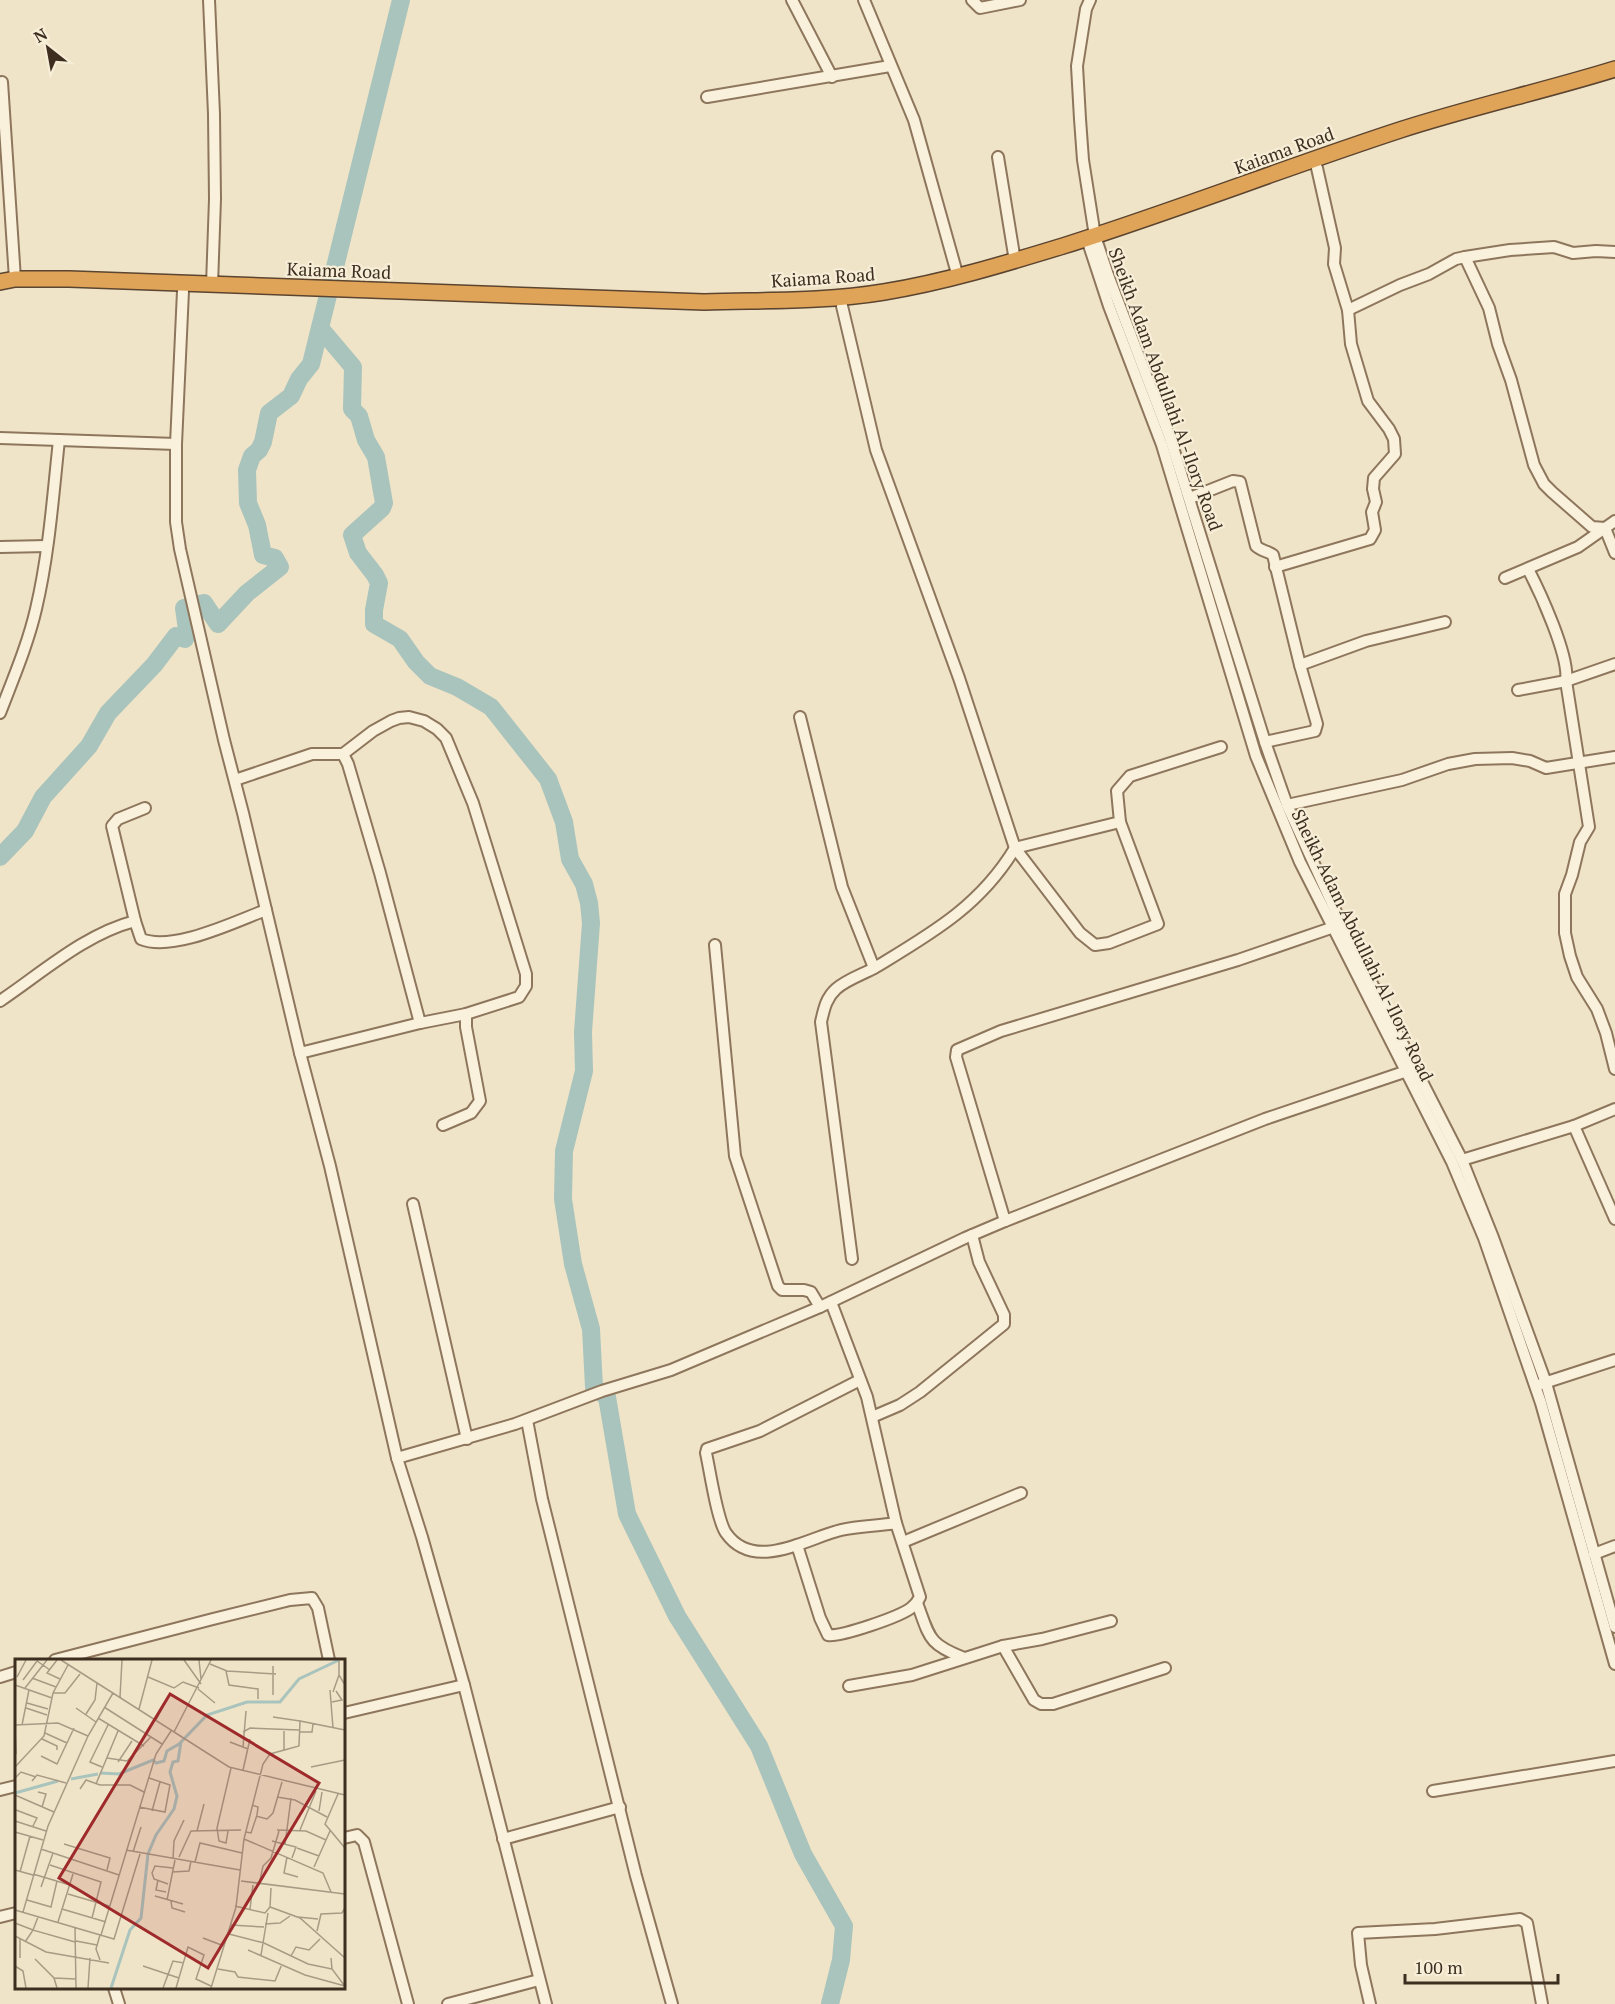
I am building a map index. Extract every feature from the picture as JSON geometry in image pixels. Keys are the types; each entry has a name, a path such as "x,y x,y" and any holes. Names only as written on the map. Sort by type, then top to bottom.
{"highway":[{"name":"Kaiama Road","path":"5,281 14,287 704,302 774,301 866,295 912,287 1092,242 1401,130 1453,113 1615,69"},
{"name":"Kaiama Road","path":"5,281 212,285 334,294 704,311 842,306 898,298 970,283 1454,122 1615,80"}],"street":[{"path":"209,0 215,199 212,285"},
{"path":"792,0 832,77"},
{"path":"864,0 914,120 958,276"},
{"path":"972,0 980,8 1020,0"},
{"path":"1087,1 1077,66 1083,160 1092,242"},
{"path":"707,97 890,66"},
{"path":"2,82 5,281"},
{"path":"998,157 1015,261"},
{"path":"1275,567 1370,539 1374,535 1372,512 1376,502 1373,489 1374,478 1395,454 1394,439 1389,429 1368,401 1351,344 1348,310 1334,264 1335,248 1317,168"},
{"name":"Sheikh Adam Abdullahi Al-Ilory Road","path":"1092,242 1170,438 1265,742 1287,805 1341,923 1462,1160 1541,1385 1615,1627"},
{"name":"Sheikh Adam Abdullahi Al-Ilory Road","path":"1092,242 1109,306 1162,445 1256,756 1300,862 1452,1162 1541,1385 1615,1664"},
{"path":"1348,310 1400,285 1430,274 1456,259 1465,257 1510,250 1554,247 1573,253 1596,250 1615,252"},
{"path":"1465,257 1489,308 1534,465 1544,484 1552,492 1592,527 1605,528"},
{"path":"183,291 176,444 176,522 180,549 300,1053 330,1166 397,1458 464,1685 546,2004"},
{"path":"842,306 876,450 959,678 1015,848 1080,933 1095,945 1109,944 1158,924 1120,822 1117,791 1130,776 1221,747"},
{"path":"0,438 176,444"},
{"path":"0,713 36,609 47,546 59,440"},
{"path":"1190,498 1233,481 1240,482 1256,546 1273,555 1317,723 1315,731 1265,742"},
{"path":"1505,578 1578,547 1615,521"},
{"path":"1605,528 1615,553"},
{"path":"0,547 47,546"},
{"path":"1528,569 1539,590 1566,666 1566,681 1589,827 1580,842 1565,894 1565,933 1577,977 1597,1009 1606,1033 1615,1069"},
{"path":"1300,665 1366,642 1445,622"},
{"path":"1518,690 1566,681 1615,664"},
{"path":"235,780 312,754 343,754 373,731 399,718 408,717 424,721 446,738 473,802 526,974 526,986 519,997 466,1014 300,1053"},
{"path":"800,717 840,879 874,968"},
{"path":"343,754 348,764 380,873 420,1023"},
{"path":"1287,805 1402,780 1448,764 1475,759 1512,758 1530,761 1546,768 1615,757"},
{"path":"145,808 114,821 111,830 141,939 150,943 162,943 190,938 266,910"},
{"path":"852,1259 821,1022 827,999 838,987 874,968 967,907 996,876 1015,848 1120,822"},
{"path":"0,1001 106,930 135,921"},
{"path":"1005,1221 956,1058 957,1050 1001,1031 1239,960 1334,927"},
{"path":"715,945 735,1156 778,1286 782,1290 811,1292 825,1305 860,1380 867,1397 896,1523 920,1597 917,1603 891,1618 840,1634 828,1635 820,1618 797,1545"},
{"path":"444,1125 471,1113 480,1101 466,1028 466,1014"},
{"path":"397,1458 527,1420 602,1392 671,1370 825,1305 972,1234 1265,1119 1407,1071"},
{"path":"1462,1160 1574,1126 1615,1109"},
{"path":"1574,1126 1615,1220"},
{"path":"412,1204 467,1439"},
{"path":"872,1417 900,1405 921,1392 1004,1324 1004,1315 978,1262 972,1234"},
{"path":"1541,1385 1615,1360"},
{"path":"860,1380 760,1431 706,1449 721,1519 726,1533 743,1547 761,1554 841,1530 896,1523"},
{"path":"527,1420 542,1499 636,1876 672,2004"},
{"path":"903,1542 1021,1493"},
{"path":"1594,1554 1615,1546"},
{"path":"66,1659 85,1657 213,1619 290,1600 312,1598 318,1608 329,1659"},
{"path":"917,1603 929,1637 937,1646 964,1658"},
{"path":"849,1686 912,1675 1003,1646 1042,1639 1111,1621"},
{"path":"1003,1646 1034,1700 1041,1704 1053,1704 1165,1668"},
{"path":"0,1677 15,1672"},
{"path":"345,1713 464,1685"},
{"path":"1433,1791 1615,1761"},
{"path":"0,1790 15,1786"},
{"path":"503,1839 620,1808"},
{"path":"345,1838 357,1835 364,1842 408,2004"},
{"path":"0,1917 15,1913"},
{"path":"1370,2004 1361,1965 1358,1933 1435,1929 1520,1919 1527,1923 1542,2004"},
{"path":"448,2004 539,1980"},
{"path":"114,1989 119,2004"}],"waterway":[{"path":"0,857 25,831 43,797 89,746 108,713 154,665 176,636 185,639 187,630 184,608 204,603 218,624 247,593 280,567 275,558 263,555 257,525 248,503 247,470 252,456 263,442 269,413 291,396 299,379 311,364 401,0"},
{"path":"320,328 353,367 352,409 359,416 366,440 376,457 384,503 382,508 352,535 358,553 379,583 374,624 400,639 416,662 430,676 457,687 491,707 548,779 564,822 570,859 584,884 591,923 583,1032 584,1071 564,1151 563,1199 573,1264 591,1329 594,1387 607,1397 627,1514 677,1616 759,1746 803,1854 844,1926 841,1960 830,2004"}]}
